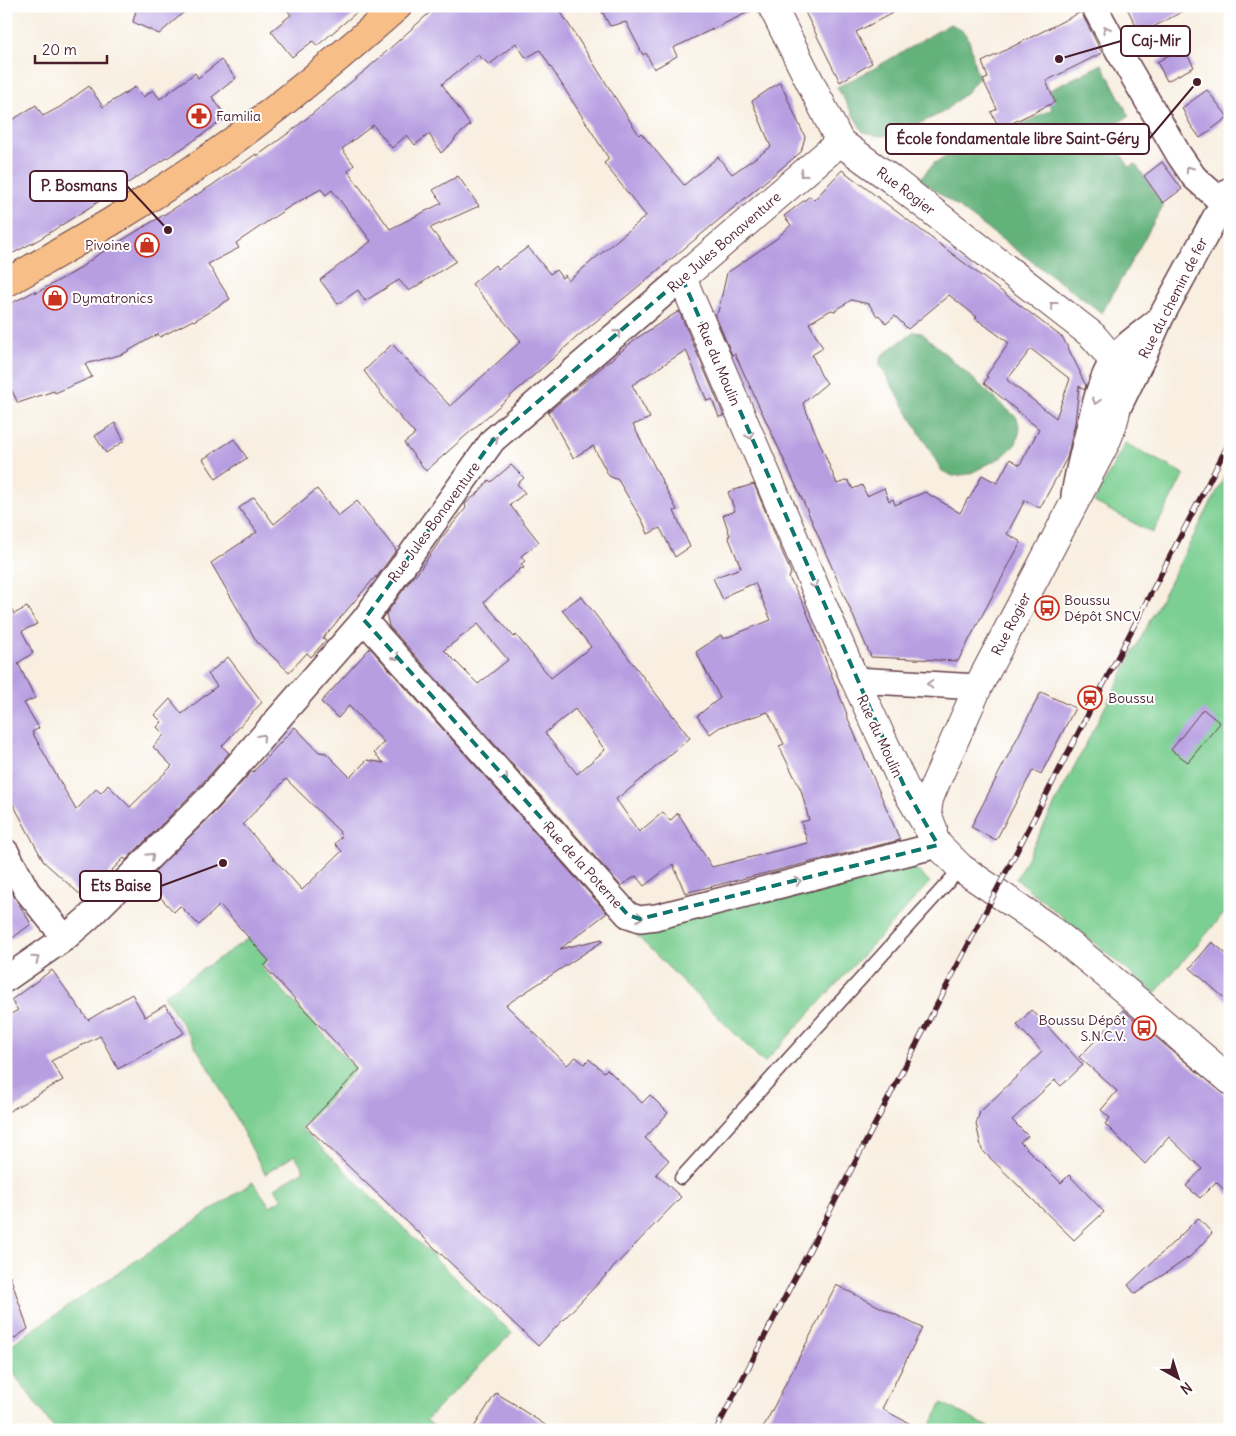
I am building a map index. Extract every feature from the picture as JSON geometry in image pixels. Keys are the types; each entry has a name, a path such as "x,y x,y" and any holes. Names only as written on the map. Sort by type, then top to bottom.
{"main road":[{"path":"6,283 138,206 212,157 290,99 398,6"}],"street":[{"name":"Rue Rogier","path":"772,6 840,142 1109,347 1117,384 1118,408 1114,425 978,687 929,799 927,813 938,845"},
{"path":"1094,6 1179,155 1194,177 1226,197"},
{"name":"Rue Jules Bonaventure","path":"6,979 65,938 87,919 209,798 364,620 493,440 840,142"},
{"name":"Rue du chemin de fer","path":"1118,408 1161,317 1226,197"},
{"name":"Rue du Moulin","path":"682,278 854,680 905,788 938,845 962,868 1052,930 1230,1080"},
{"path":"1072,507 1078,470 1101,386 1109,347 1161,317"},
{"name":"Rue de la Poterne","path":"364,620 628,915 640,919 656,917 938,845"},
{"path":"854,680 978,687"},
{"path":"6,852 27,891 65,938"}],"lane":[{"path":"681,1178 962,868"}],"highlighted area":[{"path":"682,278 905,788 938,845 640,919 628,915 364,620 493,440"}],"green space":[{"path":"950,24 959,28 969,40 979,77 967,92 942,113 895,135 878,136 863,132 837,87 873,69"},
{"path":"1102,64 1129,116 1107,130 1129,167 1136,164 1163,206 1102,313 920,179 934,163 992,128 997,137 1052,109 1044,93"},
{"path":"913,332 922,333 1017,418 1020,430 1016,444 1002,457 969,474 953,476 942,471 880,365 880,357"},
{"path":"1125,443 1184,474 1153,533 1094,502"},
{"path":"1230,466 1230,907 1155,993 1016,879"},
{"path":"907,861 930,882 764,1063 634,933 642,928"},
{"path":"249,938 268,960 261,967 356,1069 301,1128 512,1333 426,1420 438,1430 55,1430 6,1363 6,1348 253,1182 270,1206 282,1199 275,1188 304,1170 295,1155 265,1174 213,1075 164,995"},
{"path":"942,1403 994,1430 928,1430"}],"building":[{"path":"137,6 191,6 159,34 133,22"},
{"path":"284,6 364,6 317,46 313,41 292,57 271,31 291,15"},
{"path":"437,6 557,6 639,135 641,133 684,185 718,157 732,174 771,147 752,101 780,82 805,137 801,152 577,337 426,471 404,443 415,434 391,407 364,371 392,344 450,406 521,341 472,284 495,265 498,269 528,247 550,274 556,270 562,278 565,275 568,281 646,216 604,163 609,159 540,50 526,58 516,43 489,65 478,55 442,84 470,125 441,153 429,134 415,145 407,135 392,148 373,125 342,149 354,165 348,171 390,229 442,203 433,190 458,176 479,206 430,228 456,261 409,291 399,280 365,301 358,290 338,304 320,280 371,241 332,190 326,195 321,189 289,207 236,243 239,248 208,264 230,299 194,321 160,337 158,334 123,354 85,364 92,377 55,393 54,391 18,403 6,379 6,306 35,291 36,293 76,271 96,256 211,186 256,154 257,156 290,132 367,69"},
{"path":"599,6 661,6 661,9 668,6 757,6 757,8 673,48 677,56 654,69 646,53 643,55 626,22 610,26"},
{"path":"802,6 906,6 856,32 872,63 840,82"},
{"path":"1126,6 1193,6 1140,34"},
{"path":"1081,12 1102,53 1046,81 1055,102 1000,129 991,112 997,109 983,80 988,78 982,62"},
{"path":"1183,47 1194,67 1167,81 1157,62"},
{"path":"221,60 236,78 212,97 227,117 189,144 98,202 38,240 6,257 6,124 36,105 43,116 60,107 89,86 103,107 135,87 143,97 153,90 160,99 195,73 198,78"},
{"path":"1207,90 1228,117 1200,138 1182,108"},
{"path":"1162,162 1182,189 1163,203 1144,176"},
{"path":"842,170 1063,338 1086,386 1084,390 1079,386 1075,423 1067,458 1040,508 1025,500 1007,534 1021,542 958,661 871,657 803,501 735,354 732,355 715,315 718,312 727,273 776,239 791,225 784,216 810,196 814,200","holes":["949,295 977,317 975,318 1009,343 986,376 988,377 984,383 1039,429 1020,465 1010,459 997,483 982,475 960,513 925,492 895,505 893,499 889,501 884,488 867,496 862,485 853,489 848,480 837,484 803,403 827,383 821,375 812,355 823,348 809,323 831,310 835,311 851,300 869,304 877,316 879,315 886,324 895,316 908,329","1031,349 1070,379 1056,418 1007,380"]},
{"path":"679,311 724,416 719,417 712,399 707,401 686,350 632,385 650,418 633,425 677,510 674,511 690,547 675,557 660,528 648,534 618,480 609,476 593,446 573,458 548,412 637,338"},
{"path":"115,423 124,441 106,453 95,436"},
{"path":"234,439 247,458 216,479 203,459"},
{"path":"511,465 524,478 517,484 525,493 510,505 539,542 521,556 525,561 521,564 524,568 520,569 484,602 514,637 516,635 551,678 591,647 562,610 581,596 690,738 616,799 639,832 663,812 670,821 678,813 712,867 808,843 801,822 809,820 801,790 779,746 784,744 768,712 720,727 710,734 697,716 720,698 696,652 721,635 723,639 771,620 755,583 731,593 723,600 713,578 741,568 728,536 730,536 723,515 735,511 728,492 754,484 791,573 789,578 804,605 846,714 900,840 685,893 673,864 644,886 636,876 621,886 389,626 386,614 439,541 466,508 465,504 489,480 491,482","holes":["478,624 508,660 478,684 444,650","575,709 605,750 577,774 545,733"]},
{"path":"317,489 338,516 357,501 396,550 376,578 376,576 323,638 326,640 311,657 307,653 289,672 257,642 211,563 257,532 239,508 254,497 274,524"},
{"path":"6,597 14,614 27,607 37,624 22,631 33,653 18,663 35,698 24,703 39,728 32,732 76,810 96,789 101,793 108,785 130,807 172,766 153,747 164,735 157,727 162,722 155,715 170,699 182,714 217,686 208,674 228,657 262,702 222,746 229,753 198,788 126,860 124,858 84,898 44,862 6,791"},
{"path":"370,648 607,913 560,949 602,939 603,941 506,1005 567,1065 576,1057 584,1064 589,1059 604,1072 607,1069 642,1103 650,1095 668,1113 645,1138 669,1160 656,1174 681,1197 538,1346 306,1126 360,1069 264,966 269,961 220,905 199,925 180,906 174,912 145,881 219,808 295,727 319,752 326,753 350,777 367,760 384,763 374,753 384,742 349,706 338,718 321,702","holes":["286,779 342,836 335,844 342,851 302,890 243,824"]},
{"path":"1041,692 1075,708 1041,774 1033,770 996,840 971,827"},
{"path":"1203,709 1220,723 1188,762 1171,750"},
{"path":"6,883 31,924 6,943"},
{"path":"1212,942 1230,957 1230,1003 1190,968"},
{"path":"52,970 88,1020 132,994 145,1017 165,1005 184,1033 118,1069 100,1036 51,1061 63,1080 6,1113 6,1017 18,1010 11,1000"},
{"path":"1031,1010 1083,1065 1061,1086 1055,1080 1012,1120 1028,1136 1020,1142 1061,1183 1069,1175 1104,1212 1074,1240 982,1150 976,1124 980,1112 1042,1052 1017,1025"},
{"path":"1123,1010 1230,1099 1230,1195 1216,1182 1200,1198 1186,1186 1202,1169 1169,1137 1145,1164 1105,1124 1110,1118 1101,1110 1117,1091 1079,1057"},
{"path":"1198,1218 1212,1233 1191,1256 1135,1294 1128,1285"},
{"path":"6,1276 10,1276 28,1329 6,1344"},
{"path":"836,1285 922,1328 882,1409 922,1430 762,1430"},
{"path":"496,1393 516,1405 553,1430 472,1430"}],"railway":[{"path":"716,1430 1230,441"}],"place":[{"name":"Caj-Mir","path":"1059,59"},
{"name":"École fondamentale libre Saint-Géry","path":"1197,82"},
{"name":"Familia","path":"199,116"},
{"name":"P. Bosmans","path":"168,230"},
{"name":"Pivoine","path":"147,245"},
{"name":"Dymatronics","path":"55,298"},
{"name":"Boussu Dépôt SNCV","path":"1047,608"},
{"name":"Boussu","path":"1090,698"},
{"name":"Ets Baise","path":"223,863"},
{"name":"Boussu Dépôt S.N.C.V.","path":"1144,1028"}]}
